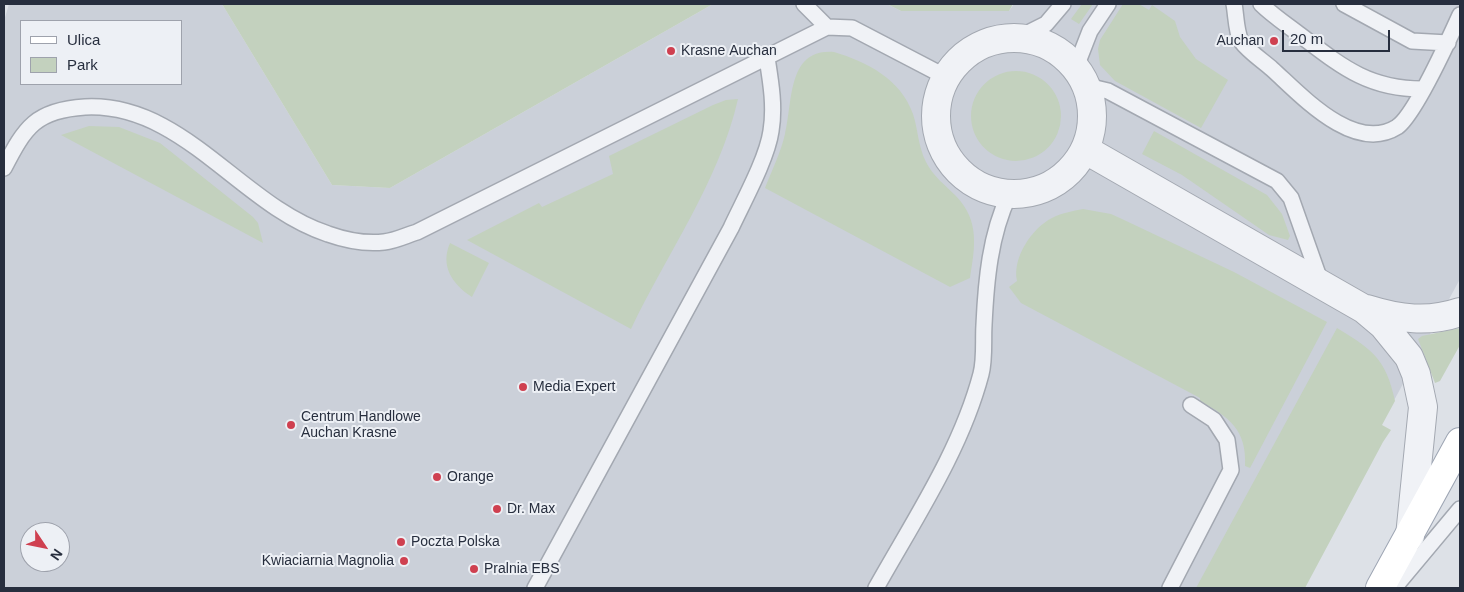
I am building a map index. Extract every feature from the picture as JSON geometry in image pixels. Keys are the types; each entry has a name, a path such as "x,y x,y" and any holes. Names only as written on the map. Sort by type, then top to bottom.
{"main road":[{"path":"1380,588 1410,537 1460,442"}],"street":[{"path":"1020,37 1042,42 1060,52 1082,76 1093,118 1086,150 1067,175 1040,191 1009,195 983,189 961,175 944,154 936,129 936,102 946,77 959,59 977,46 998,38 1020,37"},
{"path":"1086,150 1322,284 1364,309 1383,325 1409,357 1416,374 1423,407 1410,537"},
{"path":"1364,309 1408,319 1445,318 1460,312"}],"lane":[{"path":"804,4 827,27"},
{"path":"1020,37 1046,24 1063,4"},
{"path":"1108,4 1090,31 1082,76 1277,181 1291,198 1322,284"},
{"path":"1234,4 1241,41 1320,112 1357,132 1378,134 1397,126 1408,115 1448,43 1460,15"},
{"path":"1261,4 1345,70 1382,85 1402,89 1422,89"},
{"path":"1344,4 1412,41 1448,43"},
{"path":"4,168 26,130 48,113 67,108 108,108 134,113 157,122 181,136 233,178 296,219 327,234 353,241 384,242 417,232 827,27 852,28 946,77"},
{"path":"535,588 731,228 752,184 771,133 774,102 767,58"},
{"path":"876,588 965,421 981,372 986,284 1000,214 1009,195"},
{"path":"1170,588 1231,470 1227,440 1214,420 1190,405"},
{"path":"1394,588 1460,509"}],"shaded area":[{"path":"9,4 222,4 332,185 390,188 713,4 887,4 901,11 1009,11 1014,4 1460,4 1460,279 1292,588 4,588 4,21"}],"green space":[{"path":"222,4 713,4 390,188 332,185"},
{"path":"887,4 1013,4 1009,11 901,11"},
{"path":"1082,4 1093,4 1079,24 1071,19"},
{"path":"1123,4 1139,4 1149,10 1152,5 1175,21 1180,37 1196,59 1228,80 1201,128 1115,81 1100,65 1098,49 1100,40"},
{"path":"834,52 859,61 881,74 900,91 908,102 926,162 936,176 964,205 969,215 974,235 970,278 950,287 765,188 783,141 795,80 800,68 808,59 819,53"},
{"path":"1016,71 1033,75 1048,84 1057,99 1061,116 1057,133 1048,148 1033,157 1016,161 999,157 984,148 975,133 971,116 975,99 984,84 999,75"},
{"path":"738,99 729,130 705,188 631,329 467,240 539,203 542,207 613,174 609,156 713,105 726,100"},
{"path":"89,126 119,127 160,143 253,217 258,223 263,243 61,135"},
{"path":"1154,131 1267,195 1282,214 1290,236 1288,240 1269,235 1182,175 1142,154"},
{"path":"1083,209 1111,214 1122,219 1234,272 1327,322 1250,468 1245,466 1243,443 1239,434 1228,419 1200,401 1200,398 1021,303 1009,287 1017,281 1016,272 1021,254 1037,229 1056,216"},
{"path":"450,243 489,263 472,297 454,280 447,267 447,251"},
{"path":"1337,328 1369,350 1382,365 1395,401 1382,425 1391,430 1305,588 1196,588"},
{"path":"1460,328 1460,345 1440,381 1435,383 1418,339 1422,336"}],"place":[{"name":"Auchan","path":"1274,41"},
{"name":"Krasne Auchan","path":"671,51"},
{"name":"Media Expert","path":"523,387"},
{"name":"Centrum Handlowe Auchan Krasne","path":"291,425"},
{"name":"Orange","path":"437,477"},
{"name":"Dr. Max","path":"497,509"},
{"name":"Poczta Polska","path":"401,542"},
{"name":"Kwiaciarnia Magnolia","path":"404,561"},
{"name":"Pralnia EBS","path":"474,569"}]}
